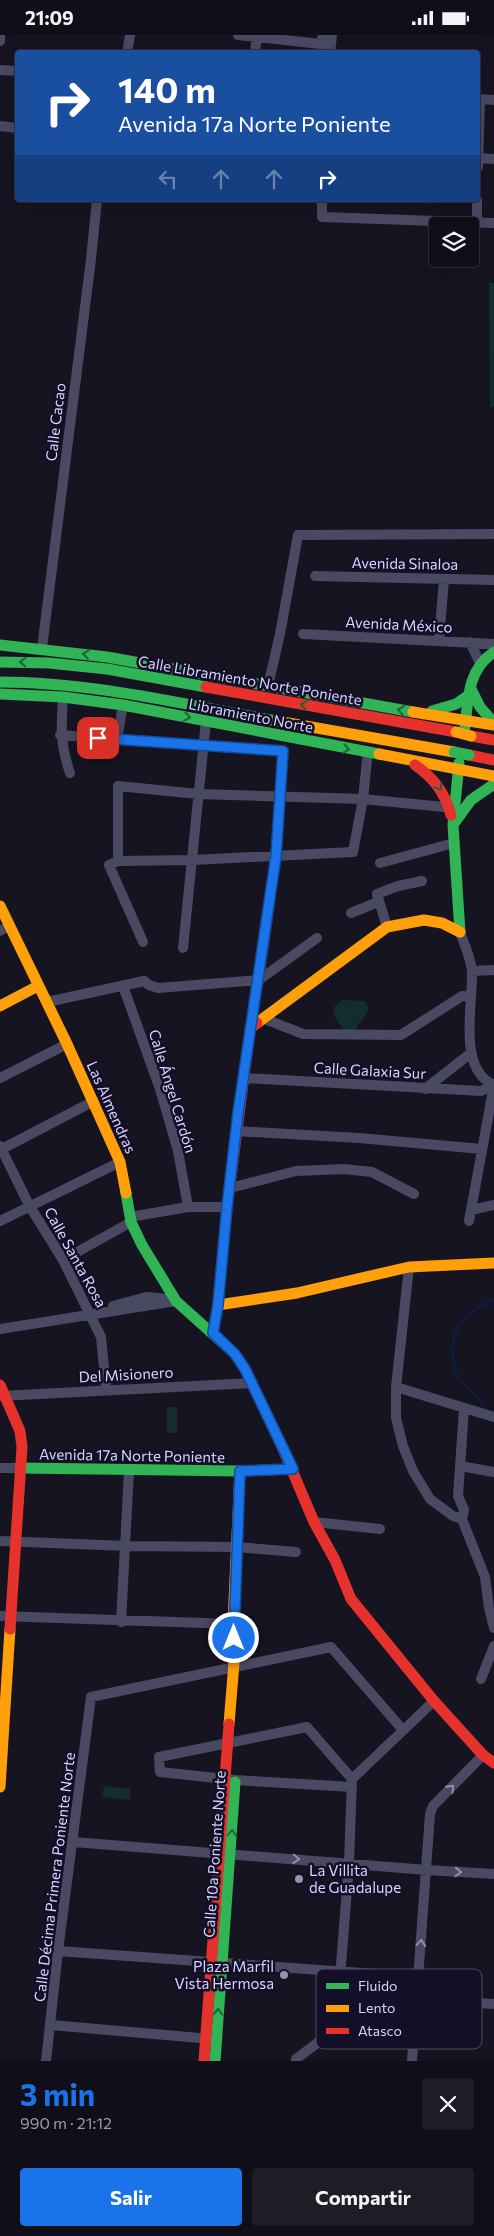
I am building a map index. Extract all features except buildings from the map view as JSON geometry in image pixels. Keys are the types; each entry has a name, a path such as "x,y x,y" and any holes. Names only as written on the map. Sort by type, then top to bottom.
{"main road":[{"path":"0,645 42,648 107,657 494,724"},
{"path":"460,932 453,825 458,771 470,691 479,661 494,652"},
{"path":"107,657 166,680"},
{"name":"Calle Libramiento Norte Poniente","path":"0,662 49,663 107,669 494,740"},
{"path":"107,669 157,665"},
{"path":"0,681 27,682 119,693 494,759"},
{"path":"422,713 441,710 456,704 470,691"},
{"path":"470,691 485,715 494,724"},
{"path":"119,693 164,713"},
{"name":"Libramiento Norte","path":"0,694 63,697 123,705 458,771 494,776"},
{"path":"123,705 169,701"},
{"path":"409,761 434,780 455,808"},
{"path":"455,808 494,784"},
{"name":"Las Almendras","path":"0,906 4,928 47,1002 94,1101 120,1162 130,1219 154,1267 176,1301 235,1354 253,1383 293,1469 314,1521 335,1560 351,1599 434,1701 483,1755 494,1763"},
{"path":"213,1333 218,1305 227,1207 250,1029 387,927 410,920 430,920 450,925 460,932"},
{"path":"0,1006 38,986"},
{"path":"218,1305 297,1293 409,1267 494,1263"},
{"path":"0,1385 3,1396 20,1431 22,1447 16,1542 5,1617 0,1779"},
{"name":"Avenida 17a Norte Poniente","path":"21,1468 129,1471 293,1469"},
{"name":"Calle 10a Poniente Norte","path":"215,2061 211,2039 231,1779 237,1667 233,1624 240,1471"},
{"name":"Calle 10a Poniente Norte","path":"204,2061 211,2039"}],"street":[{"path":"0,35 0,41"},
{"path":"128,50 130,35"},
{"path":"238,35 326,44"},
{"path":"255,50 256,36"},
{"path":"0,70 15,71"},
{"path":"480,99 494,100"},
{"path":"0,126 15,128"},
{"path":"480,158 494,159"},
{"name":"Calle Cacao","path":"42,648 92,259 97,202"},
{"path":"322,202 322,217 429,220"},
{"path":"477,202 477,217"},
{"path":"479,222 493,222"},
{"path":"268,686 280,634 298,535 494,534"},
{"name":"Avenida Sinaloa","path":"315,575 494,580"},
{"path":"439,640 444,579"},
{"name":"Avenida México","path":"303,634 494,644"},
{"path":"470,643 479,661"},
{"path":"63,697 60,735 62,751 70,773"},
{"path":"117,739 123,705"},
{"path":"183,948 206,721"},
{"path":"60,735 283,751 276,856 259,980 250,1029"},
{"path":"113,863 353,852 363,799 367,760"},
{"path":"143,942 113,863 118,786 198,794 363,799 455,808"},
{"path":"380,863 454,843"},
{"path":"387,927 378,902 377,893 422,881"},
{"path":"351,913 378,902"},
{"path":"460,932 472,971 470,997 471,1053 478,1070 485,1080 494,1085 469,1221"},
{"path":"47,1002 144,981 152,987 158,988 259,980 317,938"},
{"path":"472,971 494,970"},
{"name":"Calle Ángel Cardón","path":"123,986 160,1089 178,1151 188,1207"},
{"path":"265,1019 303,1034 401,1035 462,996 470,997"},
{"path":"0,1078 68,1043"},
{"path":"425,1089 471,1053"},
{"name":"Calle Galaxia Sur","path":"243,1077 481,1091 494,1085"},
{"path":"1,1149 94,1101"},
{"path":"236,1131 359,1138 482,1149"},
{"name":"Calle Santa Rosa","path":"1,1149 29,1205 63,1260 91,1314 101,1337 106,1389"},
{"path":"0,1221 29,1205 120,1162"},
{"path":"230,1188 296,1171 344,1169 372,1173 414,1194"},
{"path":"472,1209 494,1205"},
{"path":"63,1260 130,1219 188,1207 227,1207"},
{"path":"409,1267 396,1387 396,1418 403,1446 413,1471 430,1499 453,1516 462,1519"},
{"path":"0,1329 91,1314 137,1298 158,1297 176,1301"},
{"name":"Del Misionero","path":"3,1396 106,1389 253,1383"},
{"path":"396,1387 494,1417"},
{"path":"464,1409 458,1496 464,1510 462,1519 485,1577 488,1608 494,1628"},
{"path":"460,1466 494,1472"},
{"name":"Avenida 17a Norte Poniente","path":"0,1468 21,1468"},
{"path":"122,1622 129,1471"},
{"path":"314,1521 380,1529"},
{"path":"0,1541 126,1546 237,1547 296,1552"},
{"path":"5,1617 233,1624"},
{"path":"481,1679 494,1646"},
{"path":"237,1667 331,1647 402,1729"},
{"name":"Calle Décima Primera Poniente Norte","path":"46,2061 58,1951 92,1697 237,1667"},
{"path":"341,1969 349,1863 352,1783 402,1729 434,1701"},
{"path":"307,1727 352,1783 231,1779 160,1772 159,1757 307,1727"},
{"path":"419,1969 430,1814 433,1806 483,1755"},
{"path":"73,1842 494,1874"},
{"path":"58,1951 216,1961 316,1970"},
{"path":"51,2025 211,2039"},
{"path":"296,2061 296,2059 316,2044"}],"green space":[{"path":"489,283 494,283 494,407 490,407"},
{"path":"342,1000 365,1001 369,1009 361,1023 358,1023 357,1030 344,1030 335,1018 333,1008"},
{"path":"167,1407 177,1407 177,1433 167,1433"},
{"path":"104,1786 131,1789 130,1800 102,1797"}],"waterway":[{"path":"488,1411 455,1372 453,1346 457,1328 462,1321 476,1309 494,1300"}],"traffic: fast":[{"path":"0,645 107,657 413,712"},
{"path":"465,727 469,695 474,676 485,659 494,652"},
{"path":"0,662 49,663 107,669 206,687"},
{"path":"0,682 35,683 105,690 277,721"},
{"path":"471,689 480,707 494,723"},
{"path":"0,694 63,697 123,705 379,754"},
{"path":"432,711 456,704 469,695"},
{"path":"454,752 469,755"},
{"path":"459,763 453,825 460,932"},
{"path":"455,822 471,800 494,784"},
{"path":"126,1193 131,1222 142,1245 176,1301 235,1354 245,1369 283,1449"},
{"path":"21,1468 240,1471 293,1469"},
{"path":"215,2061 235,1782"}],"traffic: slow":[{"path":"413,712 494,725"},
{"path":"277,721 454,752"},
{"path":"456,732 471,736"},
{"path":"379,754 494,776"},
{"path":"0,906 67,1044 120,1162 126,1193"},
{"path":"257,1023 387,927 424,920 442,923 460,932"},
{"path":"0,1006 38,986"},
{"path":"218,1305 297,1293 409,1267 494,1263"},
{"path":"229,1724 235,1651 233,1624 240,1471"},
{"path":"0,1787 10,1629"}],"traffic: jam":[{"path":"206,687 456,732"},
{"path":"471,736 494,740"},
{"path":"469,755 494,760"},
{"path":"415,765 428,775 438,787 446,800 451,815"},
{"path":"213,1333 218,1305 227,1207 250,1029 257,1023"},
{"path":"0,1385 20,1431 22,1447 10,1629"},
{"path":"283,1449 314,1522 335,1560 351,1599 434,1701 483,1755 494,1763"},
{"path":"204,2061 229,1724"}],"place":[{"name":"La Villita de Guadalupe","path":"299,1879"},
{"name":"Plaza Marfil Vista Hermosa","path":"284,1975"}],"route":[{"path":"98,738 283,751 276,856 238,1113 218,1305 213,1333 235,1354 245,1369 293,1469 240,1471 233,1624 234,1638"}]}
